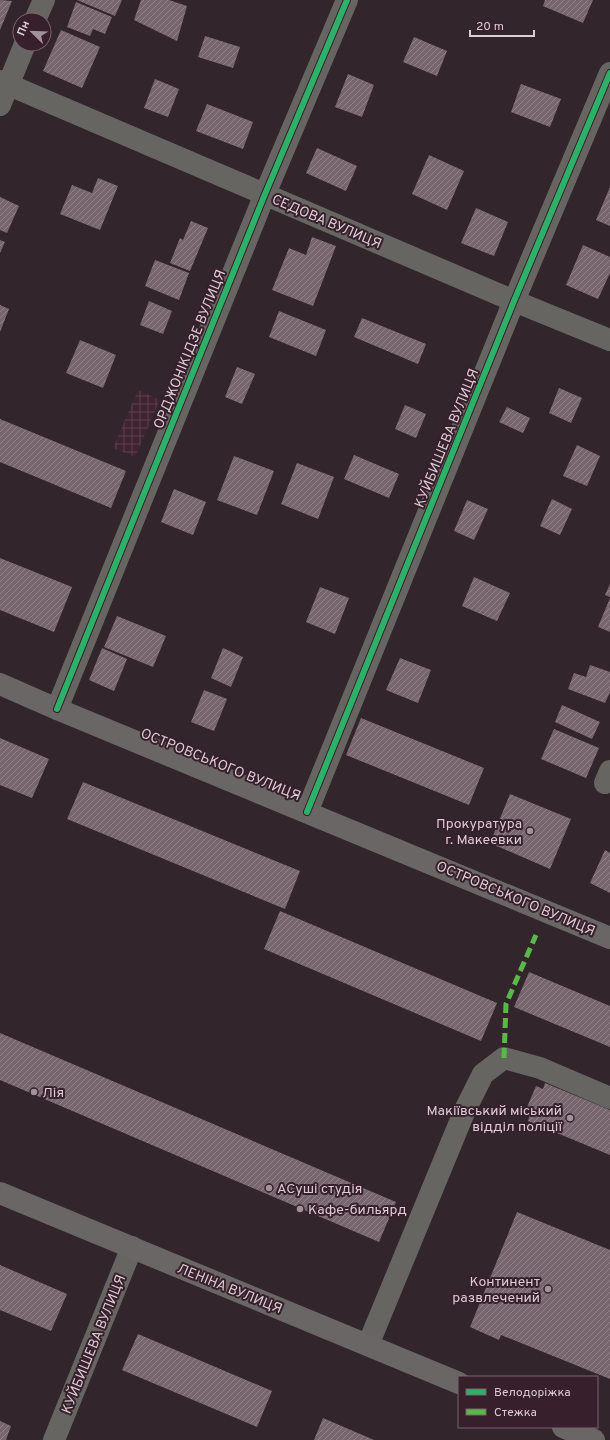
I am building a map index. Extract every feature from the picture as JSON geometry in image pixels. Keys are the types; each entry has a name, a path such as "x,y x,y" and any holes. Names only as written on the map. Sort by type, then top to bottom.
{"street":[{"path":"39,12 44,0"},
{"name":"ОРДЖОНІКІДЗЕ ВУЛИЦЯ","path":"57,709 265,194 347,0"},
{"path":"0,105 4,83 21,52"},
{"name":"КУЙБИШЕВА ВУЛИЦЯ","path":"307,812 514,301 610,73"},
{"name":"СЕДОВА ВУЛИЦЯ","path":"4,83 514,301 610,340"},
{"name":"ОСТРОВСЬКОГО ВУЛИЦЯ","path":"0,684 610,938"},
{"path":"368,1345 465,1110 483,1074 504,1058 540,1068 610,1098"},
{"name":"ЛЕНІНА ВУЛИЦЯ","path":"0,1193 458,1383"},
{"name":"КУЙБИШЕВА ВУЛИЦЯ","path":"54,1440 132,1247"},
{"path":"565,1428 594,1440"}],"shaded area":[{"path":"138,390 160,400 135,457 113,448"}],"building":[{"path":"0,0 12,1 0,30"},
{"path":"77,0 122,0 115,16"},
{"path":"141,0 169,0 187,6 177,41 134,20"},
{"path":"545,0 593,0 583,23 543,6"},
{"path":"76,2 112,17 105,34 93,29 90,36 67,27"},
{"path":"61,30 100,47 82,88 43,71"},
{"path":"205,36 240,47 233,68 198,57"},
{"path":"414,37 447,51 437,76 403,62"},
{"path":"348,74 374,85 362,117 335,107"},
{"path":"155,79 179,89 168,117 144,108"},
{"path":"521,84 561,99 550,127 511,112"},
{"path":"207,104 253,122 243,149 196,131"},
{"path":"317,148 357,166 346,191 306,173"},
{"path":"429,155 464,171 447,210 412,194"},
{"path":"98,178 118,186 100,230 60,214 72,185 92,193"},
{"path":"610,187 610,226 596,220"},
{"path":"0,197 19,206 7,233 0,230"},
{"path":"476,208 508,222 494,256 461,243"},
{"path":"191,221 208,228 190,271 170,263 180,238 183,240"},
{"path":"312,237 336,246 313,306 272,290 289,248 306,255"},
{"path":"0,240 5,242 0,253"},
{"path":"583,245 610,257 610,273 598,299 566,285"},
{"path":"155,260 189,273 179,300 145,286"},
{"path":"149,301 172,311 163,334 140,325"},
{"path":"0,305 9,309 0,332"},
{"path":"279,311 326,330 316,356 269,337"},
{"path":"362,318 426,344 418,364 354,337"},
{"path":"80,340 116,355 103,388 66,373"},
{"path":"237,367 255,374 242,404 225,397"},
{"path":"559,388 582,398 571,423 549,413"},
{"path":"405,405 426,414 416,438 395,429"},
{"path":"507,407 530,418 523,433 499,422"},
{"path":"0,419 126,471 111,508 0,462"},
{"path":"577,445 600,456 587,486 563,476"},
{"path":"354,455 399,474 389,498 344,479"},
{"path":"234,456 274,471 257,515 217,500"},
{"path":"297,463 334,477 318,519 281,504"},
{"path":"174,489 206,502 193,535 161,522"},
{"path":"552,499 572,509 560,535 540,526"},
{"path":"467,500 488,509 474,540 454,531"},
{"path":"0,558 72,587 54,632 0,610"},
{"path":"474,577 510,593 497,621 462,606"},
{"path":"610,584 610,597 605,595"},
{"path":"320,587 349,598 335,634 306,622"},
{"path":"610,598 610,632 598,627"},
{"path":"117,616 166,636 153,667 104,647"},
{"path":"102,648 127,659 114,691 89,680"},
{"path":"223,648 243,657 231,687 211,678"},
{"path":"400,658 431,670 418,703 386,690"},
{"path":"590,665 610,672 610,692 605,703 568,689 574,673 586,677"},
{"path":"204,690 227,699 214,731 191,722"},
{"path":"562,705 600,722 592,739 555,722"},
{"path":"361,718 484,768 469,805 346,755"},
{"path":"554,729 599,748 586,778 541,759"},
{"path":"0,738 49,759 32,798 0,785"},
{"path":"83,782 300,871 285,909 67,819"},
{"name":"Прокуратура г. Макеевки","path":"510,794 571,819 550,869 490,843"},
{"path":"605,850 610,853 610,893 590,883"},
{"path":"280,911 497,1003 481,1041 264,949"},
{"path":"529,972 610,1006 610,1047 514,1007"},
{"path":"0,1033 396,1202 379,1242 0,1080"},
{"name":"Макіївський міський відділ поліції","path":"545,1083 610,1110 610,1155 528,1121 530,1114 525,1112 536,1086 543,1089"},
{"name":"Континент развлечений","path":"517,1212 610,1250 610,1379 501,1335 499,1340 470,1327"},
{"path":"0,1265 67,1294 51,1331 0,1310"},
{"path":"138,1334 272,1391 257,1427 122,1370"},
{"path":"323,1418 374,1440 314,1440"},
{"path":"0,1421 11,1426 6,1440 0,1440"}],"marked path":[{"path":"504,1058 506,1004 536,935"}],"cycle path":[{"path":"57,709 265,194 347,0"},
{"path":"307,812 514,301 610,73"}],"place":[{"name":"Прокуратура г. Макеевки","path":"530,831"},
{"name":"Лія","path":"34,1092"},
{"name":"Макіївський міський відділ поліції","path":"570,1118"},
{"name":"АСуші студія","path":"269,1188"},
{"name":"Кафе-бильярд","path":"300,1209"},
{"name":"Континент развлечений","path":"548,1289"}]}
